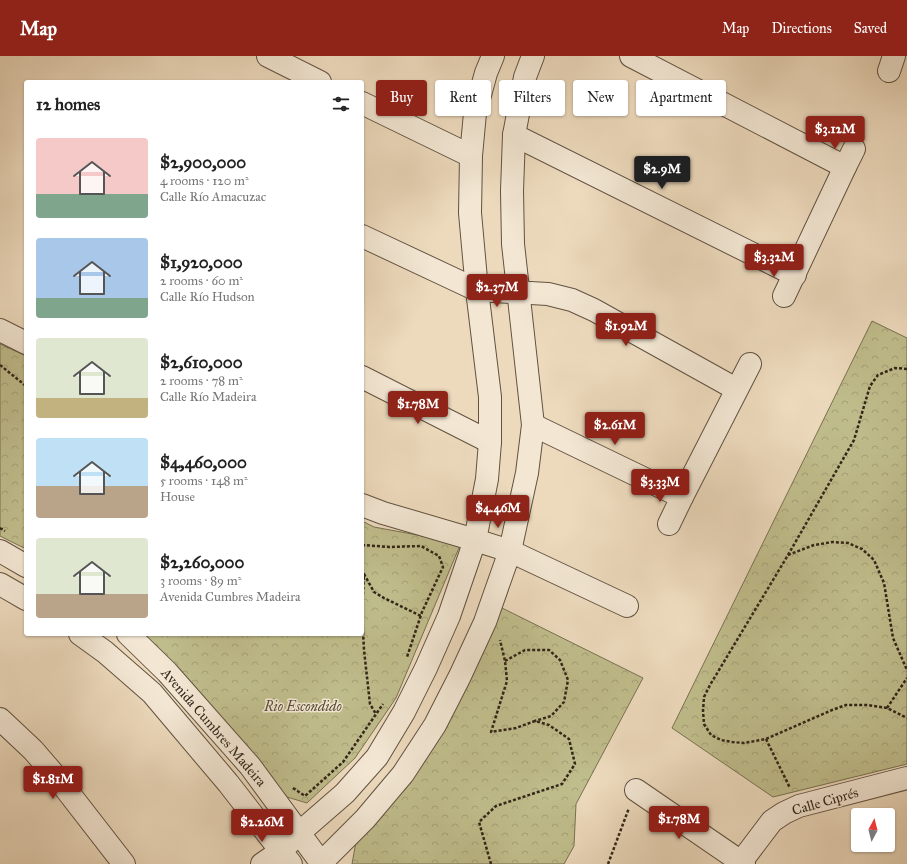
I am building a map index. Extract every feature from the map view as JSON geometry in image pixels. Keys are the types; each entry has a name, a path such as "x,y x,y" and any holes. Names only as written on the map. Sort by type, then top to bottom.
{"street":[{"path":"268,56 316,80"},
{"path":"262,864 286,857 299,833 345,793 377,756 404,712 426,668 449,616 475,540 487,479 490,442 490,396 477,290 470,213 471,156 475,112 493,56"},
{"path":"321,864 365,819 403,774 435,725 485,622 510,551 527,473 533,425 513,244 512,191 514,135 525,77 533,56"},
{"path":"630,56 850,158 784,296"},
{"path":"364,104 471,156"},
{"path":"514,135 795,275"},
{"path":"364,237 477,290 548,294 572,300 594,310 736,389"},
{"path":"0,330 24,342"},
{"path":"669,524 750,364"},
{"path":"364,377 490,442"},
{"path":"533,425 682,497"},
{"path":"364,506 383,513 510,551 627,606"},
{"path":"0,551 24,565"},
{"path":"0,584 24,598"},
{"name":"Avenida Cumbres Madeira","path":"83,636 106,652 152,693 228,783 286,857"},
{"name":"Avenida Cumbres Madeira","path":"130,636 167,672 250,766 321,864"},
{"path":"0,719 33,750 53,773 124,864"},
{"name":"Calle Ciprés","path":"742,863 772,821 784,813 799,806 907,778"},
{"path":"636,790 742,863"}],"path":[{"path":"0,365 24,384"},
{"path":"907,369 895,368 878,375 870,386 854,440 788,555 710,685 704,697 702,711 704,724 711,735 721,740 744,743 766,739 846,705 868,705 887,708 907,718"},
{"path":"788,555 814,545 833,542 848,543 862,549 874,560 884,583 893,638 907,670"},
{"path":"364,545 389,547 421,546 439,556 443,567 422,612 404,664"},
{"path":"364,575 374,592 421,616"},
{"path":"485,622 500,637 507,681 491,732 516,728 551,716 564,702 568,680 560,660 549,650 524,650 505,661"},
{"path":"363,636 370,704 376,714"},
{"path":"887,708 907,678"},
{"path":"305,796 343,762 385,702"},
{"path":"491,864 479,822 496,806 562,784 575,764 569,739 549,725 535,722"},
{"path":"766,739 799,806"},
{"path":"608,864 636,790"}],"green space":[{"path":"872,321 907,338 907,764 773,797 672,728"},
{"path":"0,344 24,355 24,548 0,536"},
{"name":"Rio Escondido","path":"364,522 374,527 461,543 396,698 355,758 307,803 287,797 139,636 364,636"},
{"path":"494,604 643,678 576,804 574,846 564,864 352,864 359,825 436,727"}]}
